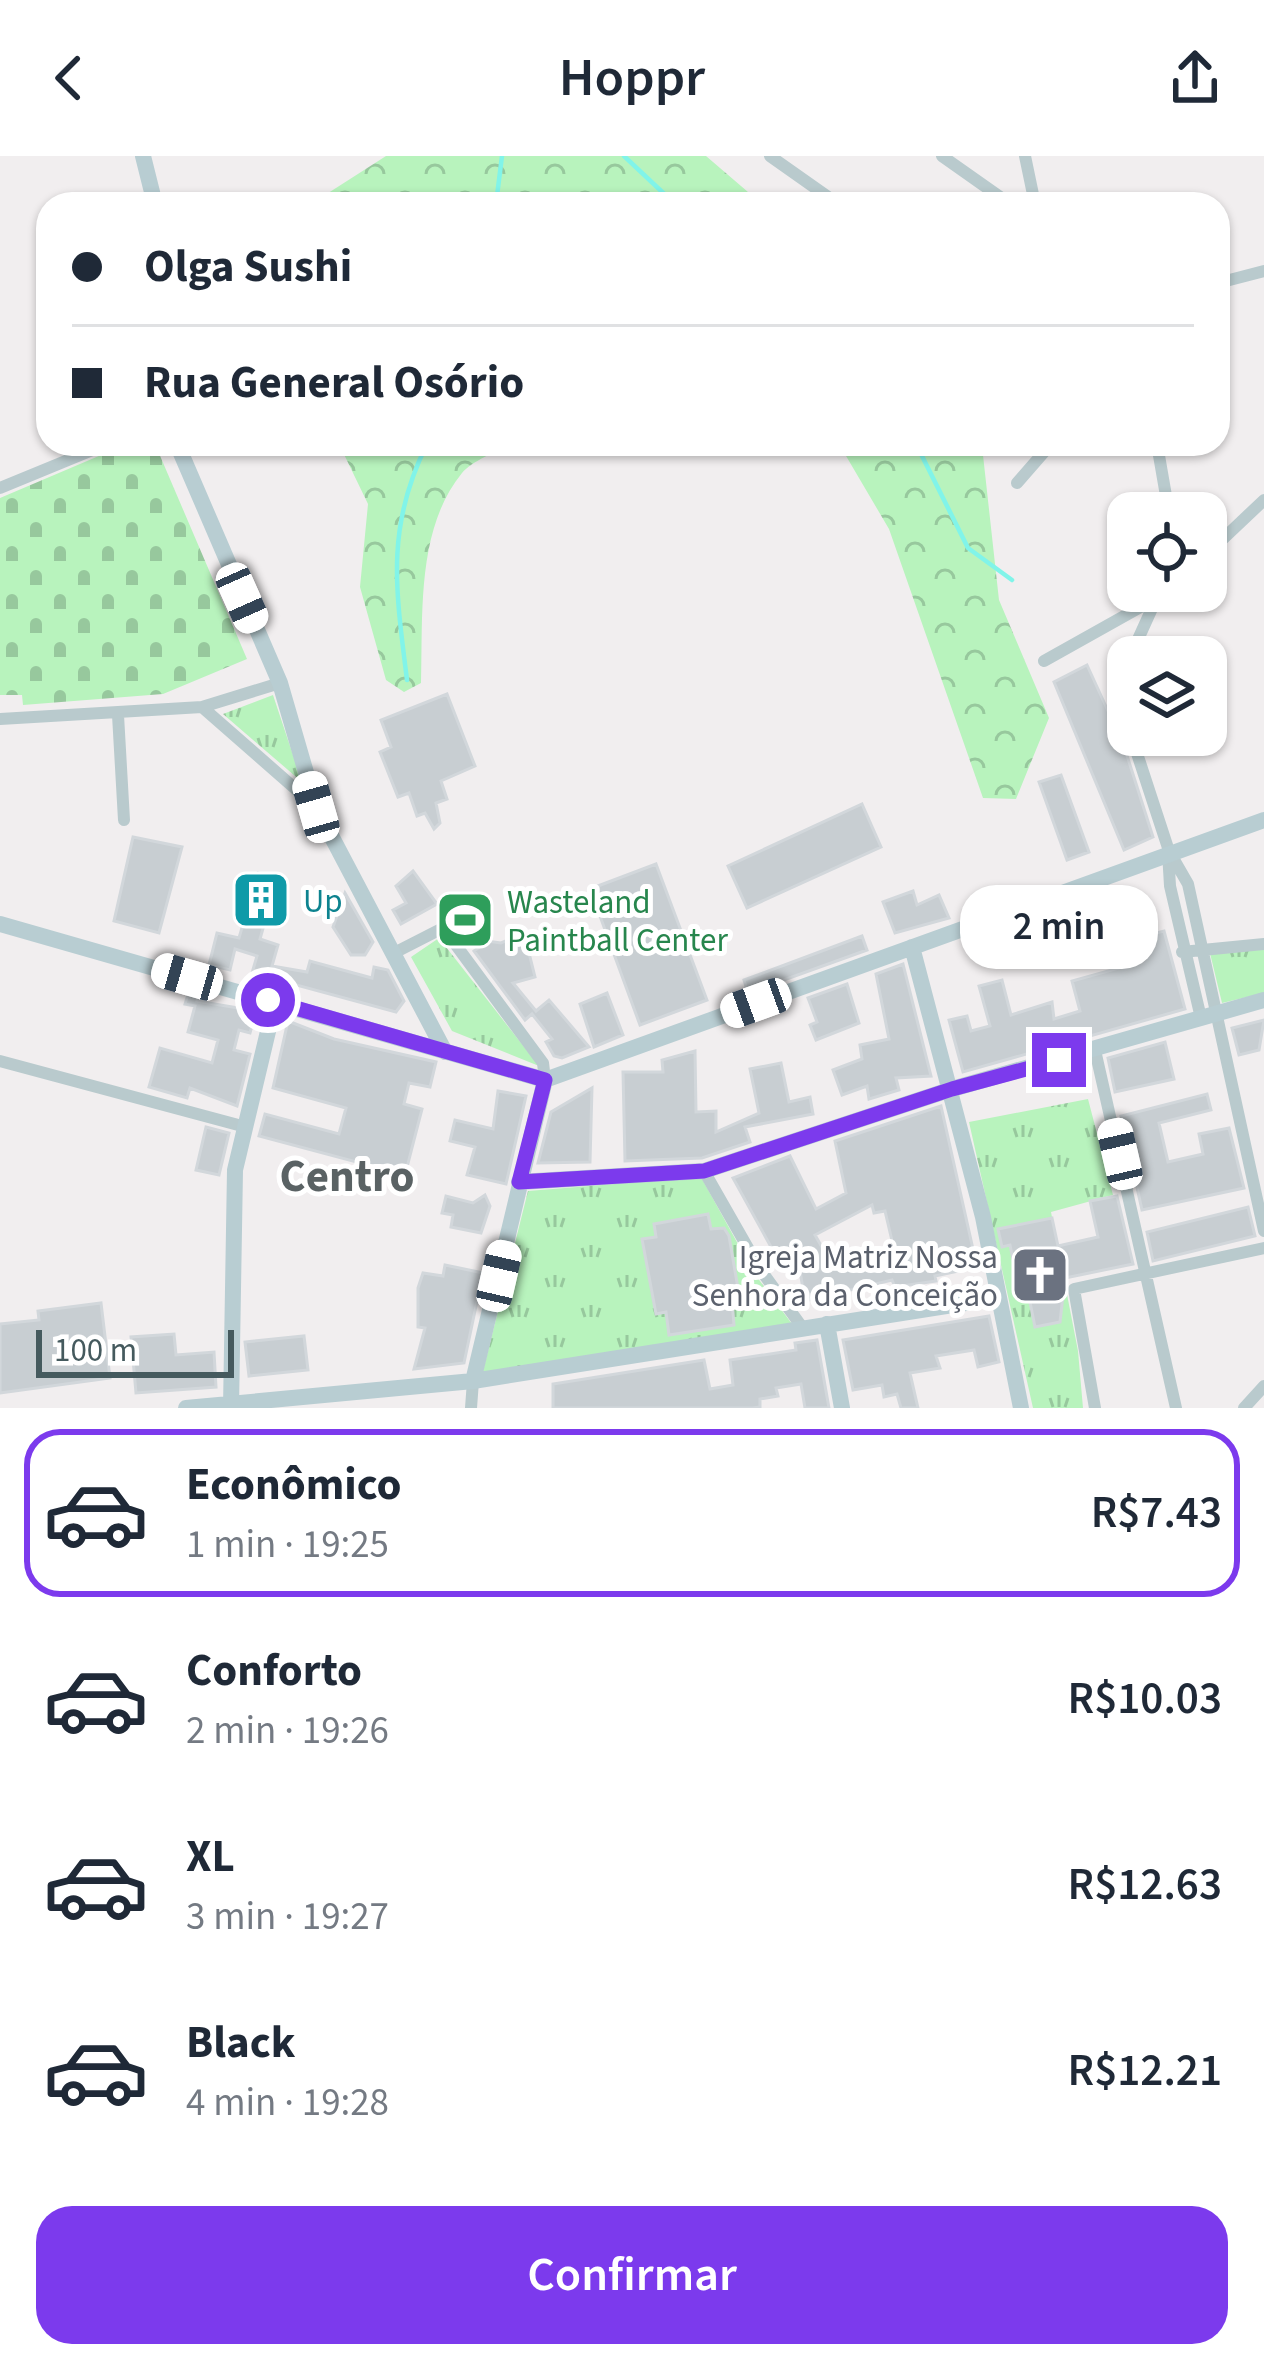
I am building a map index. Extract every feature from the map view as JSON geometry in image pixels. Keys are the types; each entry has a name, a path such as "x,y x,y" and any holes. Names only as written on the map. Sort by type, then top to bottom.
{"main road":[{"path":"143,156 151,192"},
{"path":"182,456 280,682 316,807 445,1052"},
{"path":"0,924 545,1080 1264,820"},
{"path":"912,946 952,1089 1021,1408"},
{"path":"519,1182 704,1171 952,1089 1264,1000"},
{"path":"231,1406 230,1228 242,1126 275,1002"},
{"path":"473,1381 545,1080"},
{"path":"186,1408 473,1381 997,1298"},
{"path":"827,1324 842,1408"}],"street":[{"path":"770,156 821,192"},
{"path":"942,156 993,192"},
{"path":"1025,156 1032,192"},
{"path":"1230,280 1264,271"},
{"path":"0,488 78,456"},
{"path":"1017,484 1041,456"},
{"path":"1159,456 1165,492"},
{"path":"1227,535 1264,500"},
{"path":"1044,662 1132,612"},
{"path":"1140,636 1150,612"},
{"path":"1121,619 1146,622"},
{"path":"0,719 202,707 280,682"},
{"path":"202,707 316,807"},
{"path":"118,715 124,820"},
{"path":"1138,756 1168,851 1183,952 1208,1016 1264,1231"},
{"path":"1168,851 1188,884 1208,1016"},
{"path":"394,953 439,929 447,933 543,1063 545,1080"},
{"path":"1183,952 1264,944"},
{"path":"1095,1050 1176,1408"},
{"path":"0,1061 242,1126"},
{"path":"704,1171 760,1269 802,1328"},
{"path":"1095,1408 1074,1289 1264,1248"},
{"path":"471,1408 473,1381"},
{"path":"1247,1406 1264,1386"}],"green space":[{"path":"386,156 706,156 748,192 330,192"},
{"path":"99,456 160,456 247,659 163,694 23,705 22,695 0,695 0,498"},
{"path":"345,456 487,456 462,473 436,520 425,574 421,683 404,692 386,680 360,587 368,504"},
{"path":"846,456 983,456 999,600 1049,718 1016,799 983,798 889,529"},
{"path":"273,695 302,782 223,714"},
{"path":"439,938 539,1066 452,1031 411,957"},
{"path":"1264,946 1264,993 1222,1003 1209,949"},
{"path":"1088,1099 1113,1195 1051,1212 1078,1351 1083,1408 1033,1408 969,1122"},
{"path":"701,1177 754,1273 792,1324 482,1375 528,1191"}],"building":[{"path":"1087,665 1107,709 1107,756 1127,756 1153,837 1124,850 1054,682"},
{"path":"447,694 475,766 441,781 447,799 436,803 440,823 434,829 425,813 417,816 409,793 398,797 380,752 391,747 381,720"},
{"path":"1061,775 1089,852 1067,860 1039,782"},
{"path":"862,804 881,847 747,908 728,866"},
{"path":"133,837 182,847 159,933 114,921"},
{"path":"656,864 707,1000 640,1025 590,889"},
{"path":"413,871 437,904 401,924 393,910 406,903 396,886"},
{"path":"258,873 277,879 260,939 278,945 272,966 307,972 310,961 372,978 374,967 388,970 404,1001 396,1012 252,973 257,956 235,949 230,970 209,965 217,933 239,938"},
{"path":"913,891 917,905 939,895 949,918 895,933 883,902"},
{"path":"345,893 373,942 365,955 351,955 333,927"},
{"path":"1164,931 1185,1009 963,1072 949,1020 967,1016 971,1031 990,1026 979,986 1002,980 1011,1015 1052,1002 1054,1019 1080,1011 1072,981 1119,968 1113,944"},
{"path":"524,933 535,977 513,983 536,1011 549,1000 589,1047 562,1058 554,1056 546,1042 552,1039 532,1014 525,1020 474,951 487,941 501,943"},
{"path":"862,936 867,950 748,993 744,980"},
{"path":"903,964 931,1076 896,1078 899,1090 869,1099 867,1086 842,1095 833,1070 862,1059 860,1045 889,1039 876,974"},
{"path":"847,984 859,1023 816,1040 810,1025 817,1022 808,998"},
{"path":"189,991 199,994 197,1001 256,1011 250,1033 239,1030 234,1050 250,1054 237,1106 190,1088 187,1098 149,1087 160,1048 212,1063 218,1040 188,1032 195,1006 185,1004"},
{"path":"607,993 623,1035 594,1047 580,1004"},
{"path":"1264,1020 1259,1050 1239,1055 1232,1028"},
{"path":"288,1021 334,1039 436,1062 430,1087 409,1083 404,1104 422,1109 405,1175 259,1136 265,1114 339,1134 346,1108 273,1088"},
{"path":"1165,1042 1174,1079 1115,1092 1108,1058"},
{"path":"695,1051 696,1112 716,1111 716,1132 759,1113 750,1069 781,1063 789,1102 810,1097 813,1114 745,1127 750,1142 702,1158 625,1161 623,1072 663,1072 662,1060"},
{"path":"592,1088 590,1162 538,1163 551,1112"},
{"path":"498,1091 526,1096 506,1184 467,1175 475,1147 450,1141 455,1120 493,1129"},
{"path":"1207,1094 1211,1110 1159,1123 1168,1162 1203,1154 1199,1134 1229,1128 1244,1188 1142,1210 1121,1116"},
{"path":"941,1106 977,1267 935,1276 936,1281 895,1287 892,1280 805,1301 799,1265 789,1270 780,1253 776,1256 733,1178 790,1156 816,1209 846,1193 835,1141","holes":["872,1205 874,1213 885,1211 893,1245 853,1262 852,1256 830,1261 815,1235"]},
{"path":"206,1127 229,1133 219,1175 196,1170"},
{"path":"485,1195 490,1206 481,1233 451,1227 453,1215 442,1213 446,1196 473,1203"},
{"path":"1117,1196 1133,1264 1065,1278 1060,1322 1035,1327 1029,1297 1021,1299 1010,1245 1002,1247 998,1229 1052,1218 1058,1246 1098,1237 1090,1201"},
{"path":"1248,1207 1255,1236 1153,1261 1147,1232"},
{"path":"708,1214 711,1229 724,1228 729,1236 740,1300 732,1301 734,1325 669,1335 666,1312 656,1314 642,1239 656,1237 654,1224"},
{"path":"445,1265 483,1273 464,1363 414,1369 425,1328 418,1327 418,1288 423,1273 443,1276"},
{"path":"101,1303 110,1378 0,1393 0,1324 39,1320 38,1311"},
{"path":"989,1316 999,1362 978,1367 974,1350 936,1356 940,1368 910,1373 918,1408 901,1408 897,1394 884,1397 882,1385 853,1390 843,1340"},
{"path":"174,1334 176,1355 214,1352 216,1387 136,1393 131,1337"},
{"path":"304,1336 308,1370 249,1376 245,1342"},
{"path":"817,1340 829,1408 805,1408 801,1384 776,1388 778,1396 760,1399 760,1407 752,1408 553,1408 553,1384 704,1360 710,1389 733,1385 730,1360 796,1350 795,1343"}],"waterway":[{"path":"498,192 502,156"},
{"path":"624,156 662,192"},
{"path":"407,680 397,560 405,504 422,456"},
{"path":"922,456 968,548 1012,580"}],"place":[{"name":"Up","path":"261,900"},
{"name":"Wasteland Paintball Center","path":"465,920"},
{"name":"Igreja Matriz Nossa Senhora da Conceição","path":"1040,1275"}],"district":[{"name":"Centro","path":"347,1175"}],"route":[{"path":"268,1000 545,1080 519,1182 704,1171 750,1160 952,1089 1059,1060"}]}
